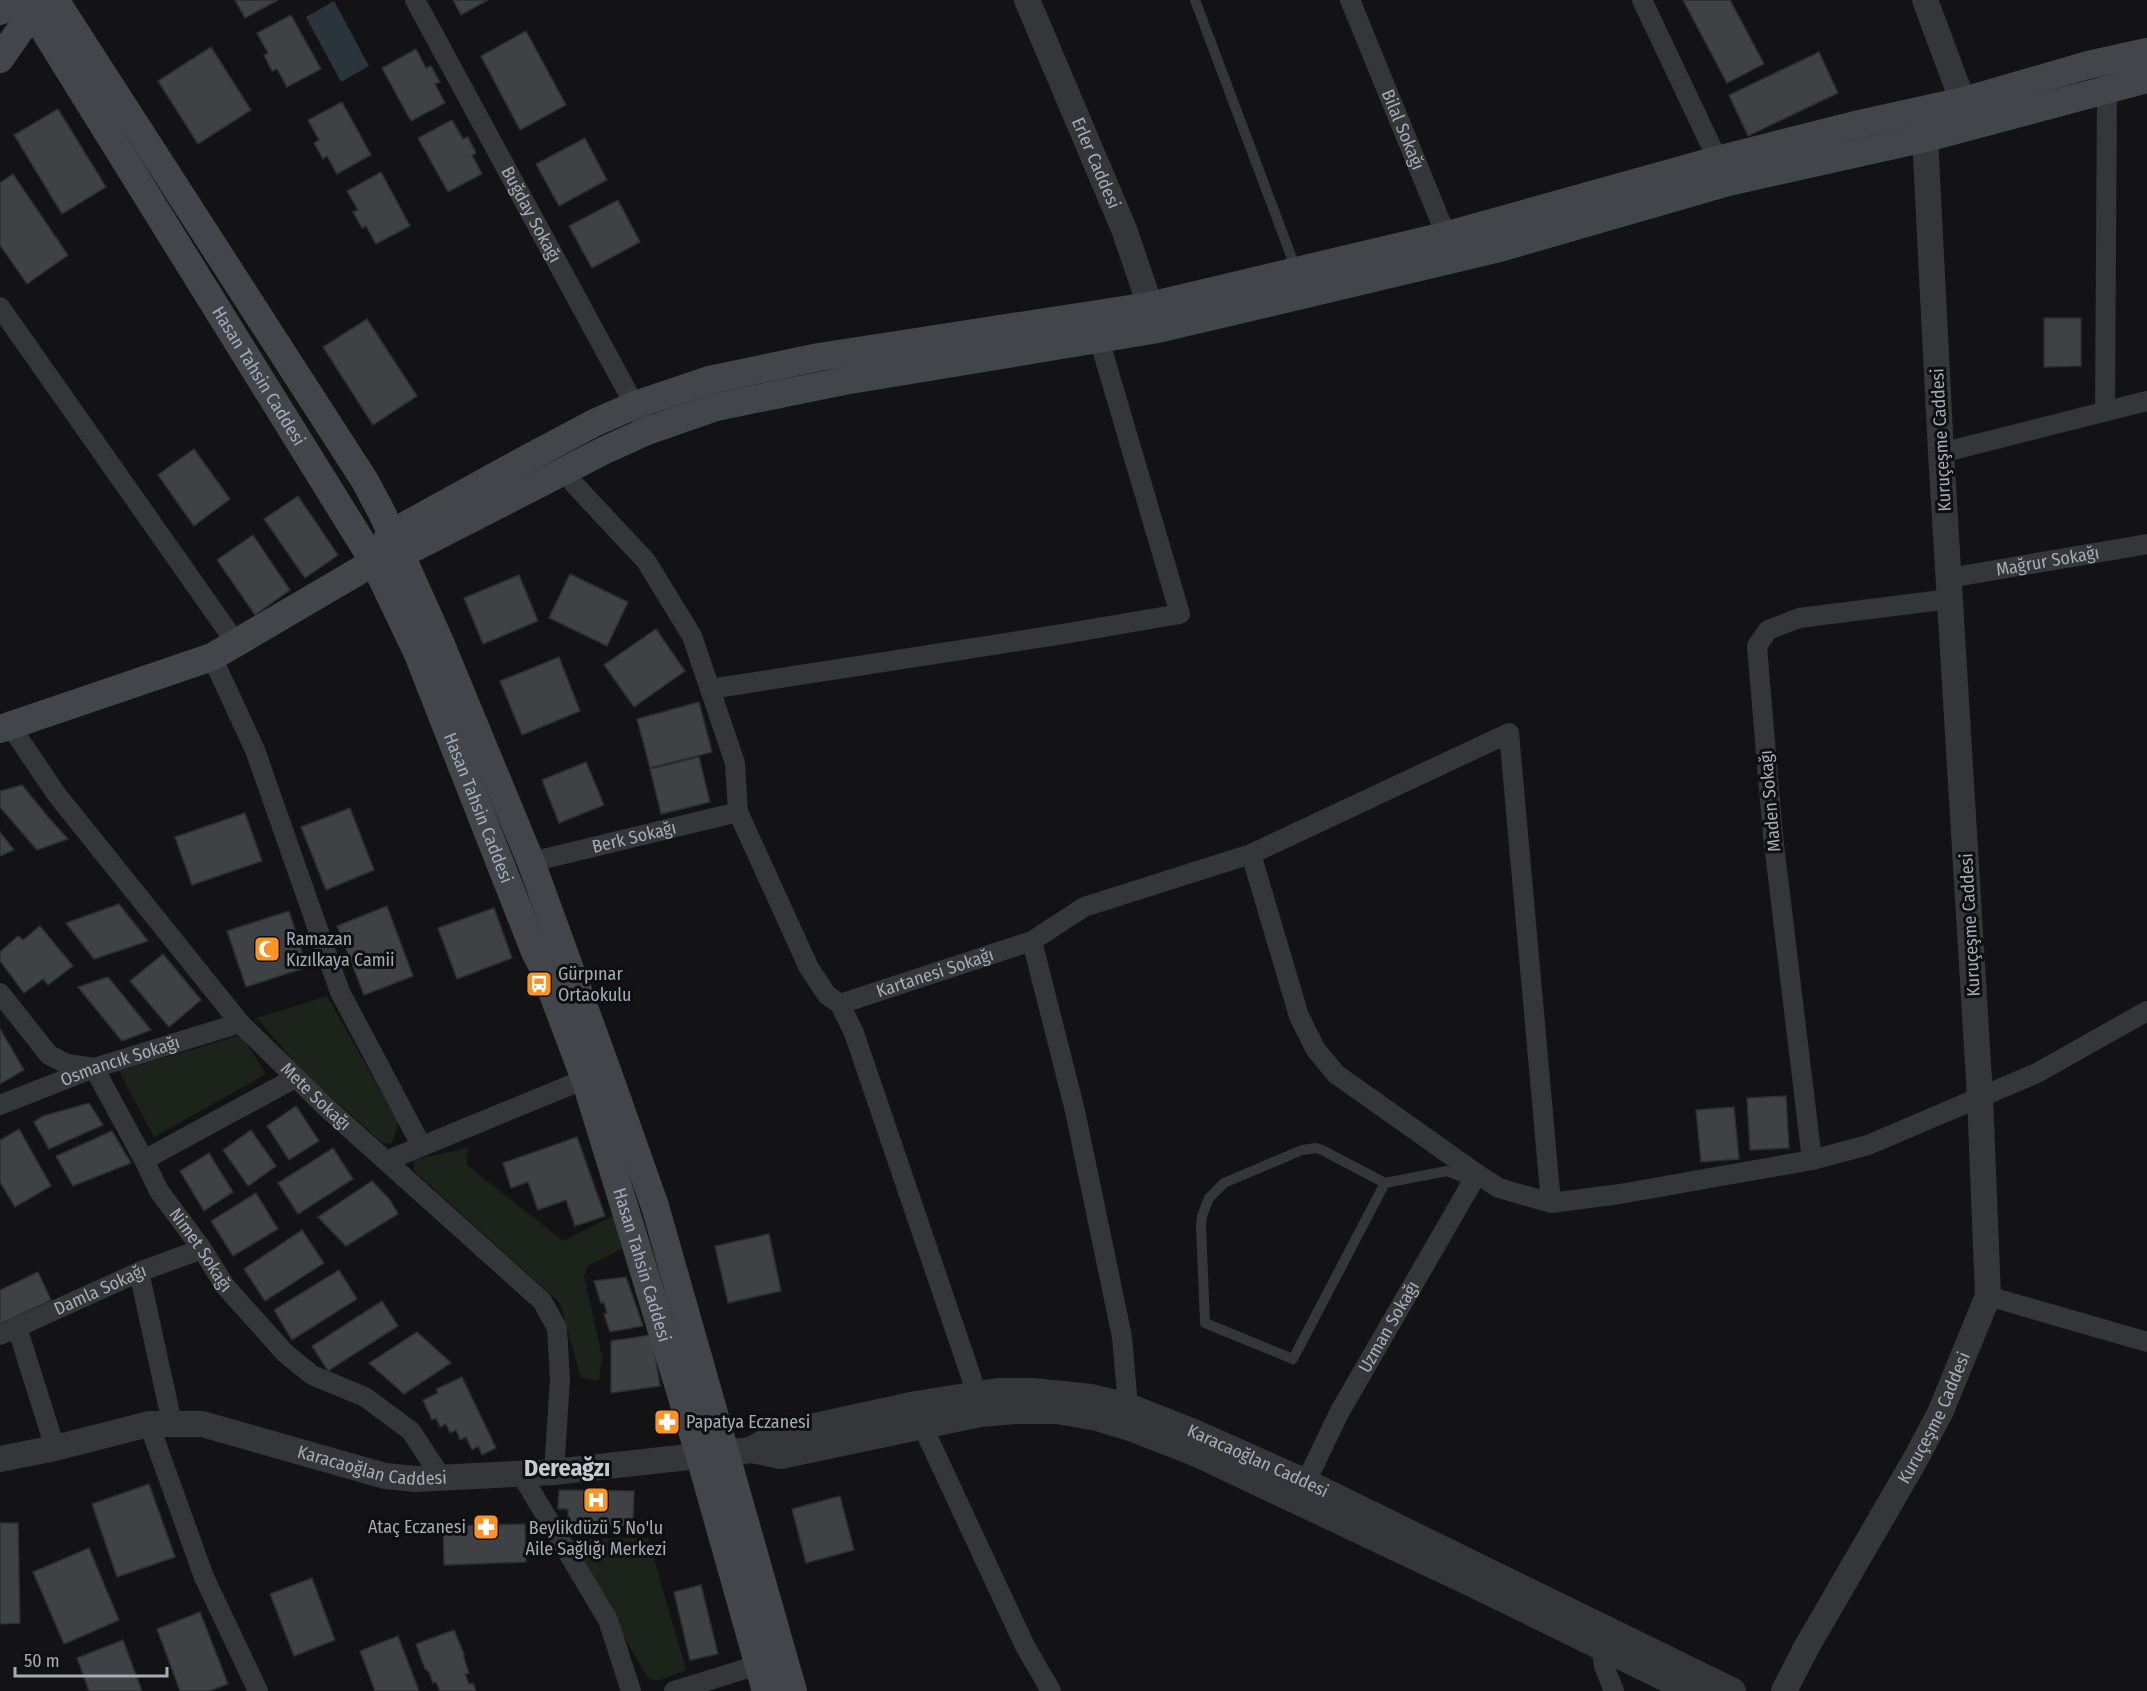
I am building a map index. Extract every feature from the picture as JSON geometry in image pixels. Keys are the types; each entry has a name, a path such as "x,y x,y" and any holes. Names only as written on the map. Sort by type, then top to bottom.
{"main road":[{"path":"0,10 7,0"},
{"path":"0,59 38,3"},
{"name":"Hasan Tahsin Caddesi","path":"38,3 388,550 440,642 531,862 655,1206 793,1691"},
{"path":"1968,113 2088,65 2147,52"},
{"path":"388,550 647,431 716,407 844,381 1099,339 1154,318 1297,271 1451,247 1496,249 1722,171 1968,113 2107,89 2147,79"},
{"path":"5,728 224,650 594,423 634,405 709,380 819,357 1154,318 1451,247"},
{"name":"Hasan Tahsin Caddesi","path":"388,550 417,652 542,965 726,1453 762,1678"}],"street":[{"name":"Buğday Sokağı","path":"415,0 647,431"},
{"name":"Erler Caddesi","path":"1027,0 1124,229 1154,318"},
{"name":"Bilal Sokağı","path":"1350,0 1451,247"},
{"path":"1642,0 1722,171"},
{"path":"1925,0 1968,113"},
{"path":"2105,412 2107,89"},
{"name":"Kuruçeşme Caddesi","path":"1784,1691 1806,1648 1940,1413 1988,1296 1980,1097 1941,453 1924,124"},
{"path":"0,307 224,650 255,750 340,992 420,1145"},
{"path":"710,689 1057,636 1180,614 1099,339"},
{"path":"1941,453 2147,401"},
{"path":"574,484 646,561 692,636 735,763 738,812 808,968 827,995 840,1004 854,1034 980,1404"},
{"name":"Mağrur Sokağı","path":"1950,589 2147,544"},
{"name":"Maden Sokağı","path":"1812,1160 1773,836 1756,646 1768,630 1799,618 1950,589"},
{"name":"Mete Sokağı","path":"5,728 240,1023 295,1078 542,1300 557,1328 560,1379 554,1472"},
{"name":"Kartanesi Sokağı","path":"840,1004 1032,941 1083,907 1251,854 1509,733 1551,1203"},
{"name":"Berk Sokağı","path":"531,862 738,812"},
{"path":"1251,854 1299,1016 1316,1050 1336,1074 1475,1178 1499,1188 1551,1203 1620,1194 1812,1160 1868,1144 2037,1073 2147,1011"},
{"path":"1032,941 1075,1111 1122,1337 1128,1406"},
{"path":"0,993 50,1054 67,1064 94,1068"},
{"name":"Osmancık Sokağı","path":"0,1105 94,1068 240,1023"},
{"name":"Nimet Sokağı","path":"94,1068 159,1191 202,1249 225,1286 285,1353 312,1375 365,1397 411,1431 441,1477"},
{"path":"144,1160 295,1078"},
{"path":"386,1161 420,1145 585,1079"},
{"name":"Uzman Sokağı","path":"1302,1491 1339,1413 1475,1178"},
{"name":"Damla Sokağı","path":"8,1331 139,1272 202,1249"},
{"path":"139,1272 160,1423 204,1577 257,1691"},
{"path":"1988,1296 2147,1342"},
{"path":"8,1331 54,1448"},
{"name":"Karacaoğlan Caddesi","path":"0,1460 160,1423 202,1424 385,1476 416,1479 521,1474 726,1453 781,1456 922,1425 980,1404 997,1391 1033,1391 1091,1397 1128,1406 1194,1432 1302,1491 1605,1638 1733,1691"},
{"name":"Karacaoğlan Caddesi","path":"726,1453 778,1434 916,1404 980,1404 1018,1411 1057,1412 1097,1418 1302,1491"},
{"path":"922,1425 1025,1646 1051,1691"},
{"path":"521,1474 608,1620 631,1691"},
{"path":"1605,1638 1604,1666 1614,1691"},
{"name":"Karacaoğlan Caddesi","path":"1605,1638 1691,1691"},
{"path":"674,1691 762,1678"}],"lane":[{"path":"1195,0 1297,271"},
{"path":"1385,1183 1293,1359 1205,1323 1202,1216 1209,1198 1224,1183 1302,1150 1316,1148 1328,1152 1385,1183 1447,1172 1475,1178"}],"shaded area":[{"path":"334,1 369,66 341,82 306,17"},
{"path":"327,996 398,1122 392,1143 384,1144 303,1072 257,1018"},
{"path":"241,1035 266,1074 154,1137 119,1071"},
{"path":"468,1148 467,1165 563,1241 614,1215 623,1248 588,1266 584,1276 602,1356 599,1381 581,1378 560,1303 414,1171 414,1160"},
{"path":"648,1538 686,1670 658,1681 649,1679 565,1539"}],"building":[{"path":"235,0 278,0 245,18"},
{"path":"453,0 488,0 461,15"},
{"path":"1683,0 1730,0 1764,64 1727,83"},
{"path":"291,15 321,69 287,87 277,69 272,71 264,55 268,53 257,33"},
{"path":"526,31 566,105 520,130 481,56"},
{"path":"211,47 251,110 198,144 158,81"},
{"path":"416,49 426,68 431,66 440,82 435,84 445,103 411,121 382,68"},
{"path":"1819,52 1838,93 1748,136 1729,95"},
{"path":"342,102 371,155 337,174 327,156 323,159 314,143 319,140 308,120"},
{"path":"58,109 106,187 62,214 14,135"},
{"path":"452,120 463,139 468,137 476,153 472,155 482,174 448,192 418,138"},
{"path":"585,138 607,180 559,206 536,164"},
{"path":"381,172 410,226 376,244 366,226 362,228 353,212 358,210 347,191"},
{"path":"13,174 68,255 27,284 0,245 0,183"},
{"path":"618,200 640,242 592,268 569,226"},
{"path":"2044,318 2081,318 2081,366 2044,367"},
{"path":"367,319 417,396 373,425 323,347"},
{"path":"194,449 230,499 194,526 158,475"},
{"path":"298,496 338,555 305,578 264,519"},
{"path":"253,535 290,590 255,615 217,560"},
{"path":"570,574 628,602 607,646 549,618"},
{"path":"519,575 538,621 483,644 464,598"},
{"path":"656,629 685,671 634,707 604,665"},
{"path":"559,657 580,711 522,735 500,681"},
{"path":"699,702 712,752 650,768 637,719"},
{"path":"699,757 710,802 661,814 650,769"},
{"path":"586,762 604,805 559,823 542,780"},
{"path":"22,785 68,839 37,850 0,807 0,791"},
{"path":"350,808 374,870 326,890 301,827"},
{"path":"245,813 262,861 192,885 175,837"},
{"path":"0,832 14,850 0,856"},
{"path":"119,904 148,941 94,959 66,923"},
{"path":"387,906 413,976 364,995 337,926"},
{"path":"494,908 512,958 457,979 438,928"},
{"name":"Ramazan Kızılkaya Camii","path":"289,911 307,967 246,987 227,931"},
{"path":"40,926 73,966 48,985 43,979 24,993 0,961 0,952 18,936 23,940"},
{"path":"163,954 201,1000 169,1027 130,981"},
{"path":"108,977 151,1030 122,1041 78,987"},
{"path":"0,1029 24,1070 0,1084"},
{"path":"1786,1096 1789,1148 1750,1150 1747,1098"},
{"path":"89,1103 103,1125 49,1149 34,1122 43,1116"},
{"path":"296,1106 319,1141 289,1160 267,1126"},
{"path":"1734,1107 1739,1159 1701,1162 1696,1110"},
{"path":"19,1129 51,1186 15,1207 0,1182 0,1140"},
{"path":"251,1130 276,1166 248,1186 223,1150"},
{"path":"112,1131 131,1163 73,1186 56,1156"},
{"path":"577,1137 605,1216 575,1226 566,1200 538,1210 528,1182 511,1188 503,1163"},
{"path":"333,1148 353,1179 298,1214 278,1183"},
{"path":"209,1153 233,1192 204,1211 180,1171"},
{"path":"372,1181 390,1200 398,1214 346,1246 318,1217"},
{"path":"256,1193 278,1229 233,1256 211,1221"},
{"path":"302,1230 324,1263 265,1301 244,1269"},
{"path":"769,1234 781,1291 728,1303 715,1246"},
{"path":"339,1270 357,1299 292,1340 274,1310"},
{"path":"38,1272 51,1300 0,1324 0,1290"},
{"path":"626,1277 643,1326 610,1332 604,1314 607,1313 604,1302 601,1303 594,1281"},
{"path":"382,1301 398,1326 328,1371 312,1346"},
{"path":"417,1332 451,1363 404,1394 369,1363"},
{"path":"652,1335 660,1386 611,1393 611,1341"},
{"path":"462,1377 496,1448 482,1455 478,1446 472,1450 466,1437 460,1440 456,1430 450,1433 446,1424 440,1427 436,1418 432,1420 423,1400 438,1393 436,1389"},
{"path":"149,1484 175,1557 117,1577 92,1504"},
{"name":"Beylikdüzü 5 No'lu Aile Sağlığı Merkezi","path":"559,1490 634,1491 633,1526 568,1525 568,1509 558,1509"},
{"path":"840,1496 854,1550 806,1563 792,1509"},
{"path":"0,1523 18,1523 20,1623 0,1624"},
{"path":"525,1524 526,1562 444,1565 443,1526"},
{"path":"89,1548 119,1620 64,1644 33,1572"},
{"path":"312,1578 335,1640 294,1656 270,1594"},
{"path":"701,1585 718,1654 690,1660 674,1592"},
{"path":"200,1612 228,1684 209,1691 180,1691 157,1629"},
{"path":"454,1630 469,1673 465,1674 469,1684 473,1683 476,1691 440,1691 425,1669 416,1644"},
{"path":"398,1636 419,1691 375,1691 360,1651"},
{"path":"123,1640 142,1691 89,1691 77,1658"}],"place":[{"name":"Ramazan Kızılkaya Camii","path":"267,949"},
{"name":"Gürpınar Ortaokulu","path":"539,984"},
{"name":"Papatya Eczanesi","path":"667,1422"},
{"name":"Beylikdüzü 5 No'lu Aile Sağlığı Merkezi","path":"596,1500"},
{"name":"Ataç Eczanesi","path":"486,1527"}],"district":[{"name":"Dereağzı","path":"567,1468"}]}
